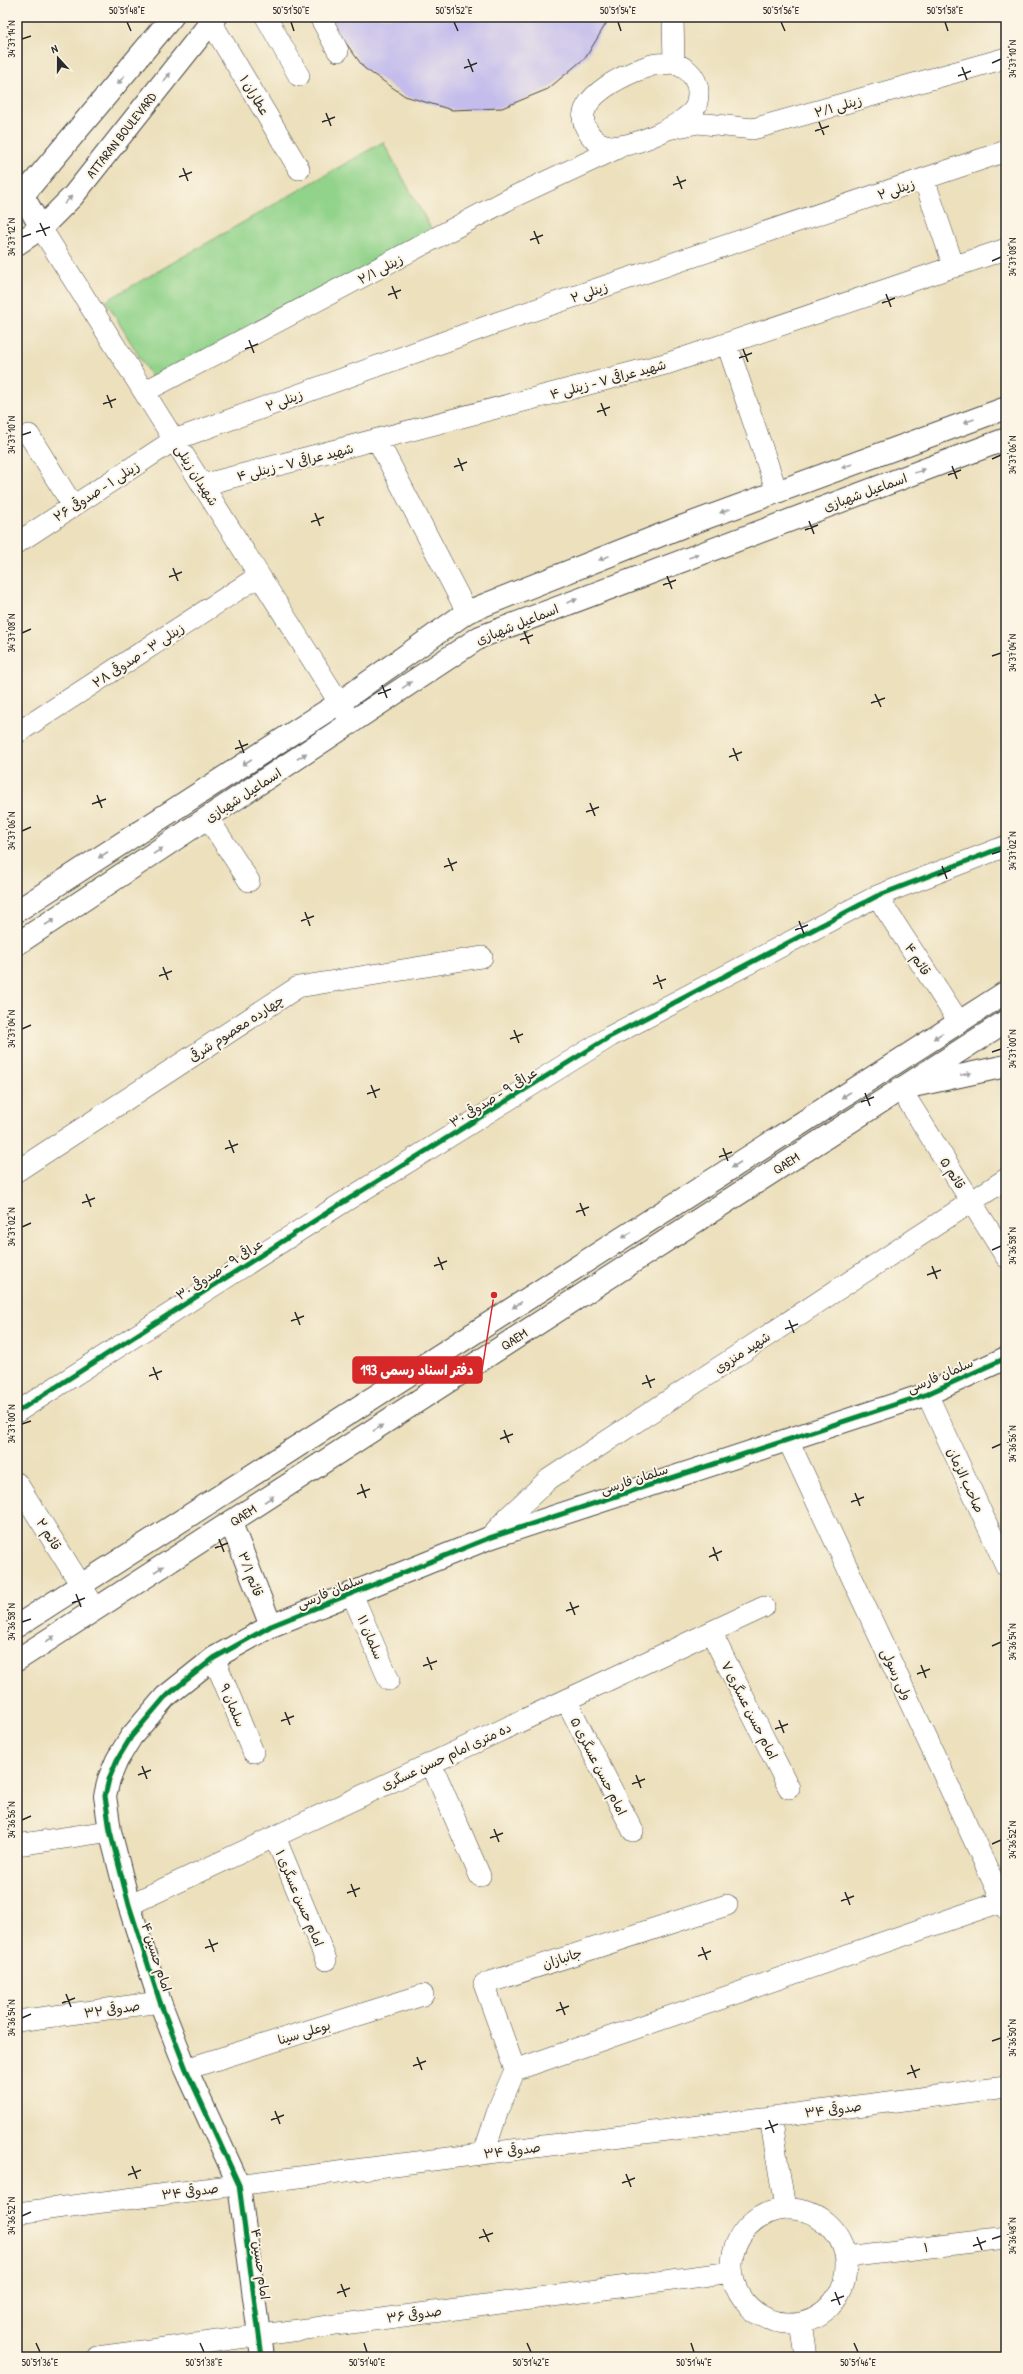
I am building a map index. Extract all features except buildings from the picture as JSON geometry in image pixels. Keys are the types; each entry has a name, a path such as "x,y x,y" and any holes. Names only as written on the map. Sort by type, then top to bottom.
{"street":[{"path":"41,228 19,193 172,17"},
{"path":"266,17 299,76"},
{"path":"320,17 338,51"},
{"path":"673,17 674,64"},
{"name":"عطاران ۱","path":"213,19 299,169"},
{"name":"ATTARAN BOULEVARD","path":"17,244 41,228 73,196 213,19"},
{"name":"زینلی ۲/۱","path":"144,392 513,197 618,148 668,129 698,123 753,129 1006,58"},
{"path":"618,148 601,144 590,138 584,125 583,111 590,98 632,74 657,64 674,64 688,69 695,80 699,92 695,107 668,129"},
{"name":"زینلی ۲","path":"174,440 496,323 1006,151"},
{"path":"924,179 954,267"},
{"name":"شهیدان زینلی","path":"41,228 352,723"},
{"name":"شهید عراقی ۷ - زینلی ۴","path":"202,485 378,441 669,363 1006,249"},
{"path":"727,344 777,492"},
{"name":"اسماعیل شهبازی","path":"17,910 339,703 467,612 681,527 1006,408"},
{"path":"29,435 73,506"},
{"name":"اسماعیل شهبازی","path":"17,944 480,637 1006,439"},
{"name":"زینلی ۱ - صدوقی ۲۶","path":"17,543 174,440"},
{"path":"378,441 467,612"},
{"name":"زینلی ۳ - صدوقی ۲۸","path":"17,733 260,576"},
{"path":"208,818 249,881"},
{"name":"عراقی ۹ - صدوقی ۳۰","path":"17,1412 339,1205 611,1036 876,896 1006,846"},
{"name":"قائم ۴","path":"876,896 960,1022"},
{"name":"چهارده معصوم شرقی","path":"17,1171 298,987 482,957"},
{"name":"QAEM","path":"17,1626 80,1584 1006,992"},
{"path":"900,1088 1006,1021"},
{"name":"QAEM","path":"17,1660 231,1523 900,1088 1006,1066"},
{"name":"قائم ۵","path":"900,1088 1006,1257"},
{"name":"شهید منزوی","path":"489,1538 509,1516 549,1479 1006,1178"},
{"name":"سلمان فارسی","path":"271,1626 489,1538 927,1394 1006,1358"},
{"name":"صاحب الزمان","path":"927,1394 1006,1566"},
{"name":"ولی رسولی","path":"788,1440 1004,1905"},
{"name":"قائم ۲","path":"17,1483 96,1609"},
{"name":"قائم ۳/۱","path":"231,1523 271,1626"},
{"name":"سلمان ۱۱","path":"352,1594 389,1680"},
{"name":"ده متری امام حسن عسگری","path":"129,1905 764,1607"},
{"name":"امام حسین ۴","path":"262,2357 239,2185 186,2069 160,2002 129,1905 110,1831 105,1796 116,1760 131,1737 165,1697 214,1658 271,1626"},
{"name":"امام حسن عسگری ۷","path":"711,1632 789,1788"},
{"name":"سلمان ۹","path":"214,1658 253,1752"},
{"name":"امام حسن عسگری ۵","path":"566,1700 633,1831"},
{"path":"430,1763 480,1876"},
{"path":"17,1845 110,1831"},
{"name":"امام حسن عسگری ۱","path":"275,1836 326,1960"},
{"name":"جانبازان","path":"515,2070 484,1984 728,1905"},
{"path":"484,2154 499,2107 515,2070 1004,1905"},
{"name":"بوعلی سینا","path":"186,2069 423,1995"},
{"name":"صدوقی ۳۲","path":"17,2021 160,2002"},
{"name":"صدوقی ۳۴","path":"17,2213 1006,2087"},
{"path":"770,2117 785,2208"},
{"path":"785,2208 797,2209 820,2217 838,2234 846,2257 846,2274 841,2291 826,2309 817,2316 801,2322 785,2323 769,2320 755,2312 744,2301 736,2287 732,2272 735,2248 740,2237 751,2223 767,2213 785,2208"},
{"name":"۱","path":"846,2257 1006,2238"},
{"name":"صدوقی ۳۶","path":"97,2357 732,2272"},
{"path":"801,2322 806,2357"}],"green space":[{"path":"383,142 434,234 152,378 106,301"}],"cycle path":[{"path":"17,1412 339,1205 611,1036 877,896 1006,846"},
{"path":"262,2357 239,2185 186,2069 160,2002 129,1905 110,1831 105,1796 109,1779 117,1760 131,1737 165,1697 214,1658 271,1626 489,1538 927,1394 1006,1358"}],"place":[{"name":"دفتر اسناد رسمی 193","path":"494,1295"}]}
